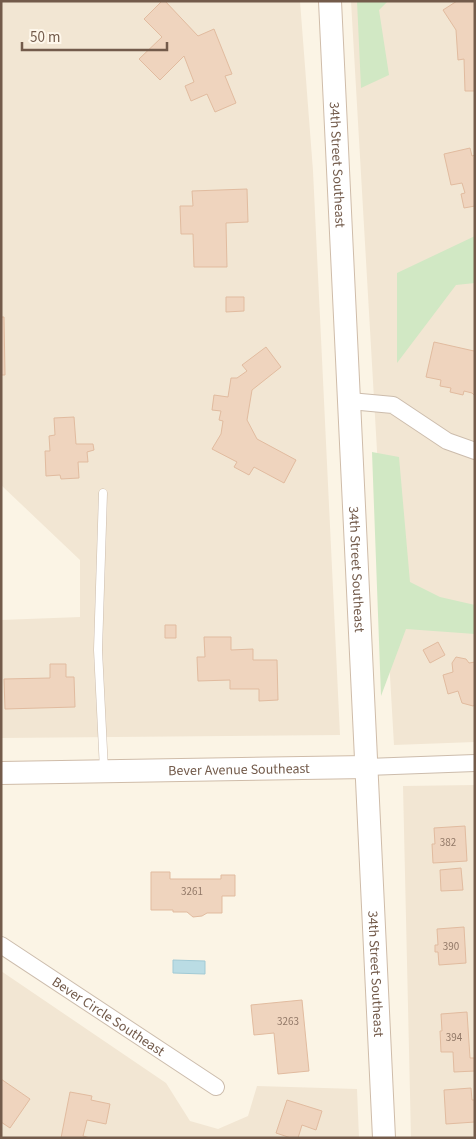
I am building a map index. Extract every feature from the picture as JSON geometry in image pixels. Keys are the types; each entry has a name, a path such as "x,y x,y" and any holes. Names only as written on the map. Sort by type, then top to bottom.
{"street":[{"name":"34th Street Southeast","path":"330,1 384,1138"},
{"path":"350,401 393,405 447,441 475,451"},
{"name":"Bever Avenue Southeast","path":"1,773 367,767 475,763"},
{"name":"Bever Circle Southeast","path":"1,945 216,1087"}],"lane":[{"path":"103,494 98,650 104,772"}],"shaded area":[{"path":"1,1 300,1 313,171 340,735 1,738 1,620 80,617 80,560 1,485"},
{"path":"351,1 475,1 475,742 394,745"},
{"path":"475,785 475,1138 411,1138 403,786"},
{"path":"1,971 166,1083 190,1121 218,1129 248,1116 257,1086 357,1089 359,1138 1,1138"}],"green space":[{"path":"357,1 388,1 379,10 389,75 361,88"},
{"path":"475,236 475,283 456,285 397,363 397,273"},
{"path":"372,452 399,457 410,582 440,597 475,605 475,634 406,629 381,696"}],"water":[{"path":"173,960 205,961 205,974 173,973"}],"building":[{"path":"162,1 165,1 198,36 214,29 232,74 225,76 236,103 215,112 207,94 191,101 185,86 194,82 184,56 160,80 139,59 162,37 144,19"},
{"path":"457,1 475,1 475,91 465,91 464,59 458,60 456,30 443,10"},
{"path":"470,148 472,156 475,155 475,206 464,208 461,194 465,193 462,183 451,185 444,154"},
{"path":"247,189 248,222 226,223 227,267 194,267 193,234 181,234 180,206 193,206 192,191"},
{"path":"226,297 244,297 244,311 226,312"},
{"path":"1,317 4,317 5,375 1,375"},
{"path":"434,342 474,351 475,348 475,396 464,391 463,395 450,392 451,388 440,386 441,380 426,377"},
{"path":"266,347 281,367 252,390 247,420 257,439 296,460 284,483 254,467 249,475 234,467 237,462 212,449 221,434 223,421 219,420 221,411 212,410 214,395 228,397 231,378 237,378 247,371 242,365"},
{"path":"74,417 76,444 93,444 94,450 87,452 88,462 78,462 79,478 61,479 60,475 46,476 45,451 50,451 49,436 55,435 54,418"},
{"path":"165,625 176,625 176,638 165,638"},
{"path":"204,637 231,637 231,650 253,649 253,660 277,660 278,700 259,701 259,689 230,689 230,680 198,681 197,657 205,657"},
{"path":"438,642 445,655 430,663 423,650"},
{"path":"456,657 466,659 469,663 475,662 475,705 473,706 462,703 458,691 448,694 443,675 453,672 452,663"},
{"path":"50,664 66,664 66,677 74,677 75,707 5,709 4,679 50,678"},
{"path":"465,826 467,861 433,863 432,844 435,844 434,828"},
{"path":"461,868 463,890 441,891 440,870"},
{"path":"151,872 170,872 170,879 221,879 221,875 235,875 235,896 222,896 222,913 207,913 202,916 193,917 187,912 151,910"},
{"path":"464,927 466,963 439,965 438,952 435,952 435,945 438,945 437,929"},
{"path":"302,1000 309,1071 278,1074 274,1033 254,1035 251,1005"},
{"path":"467,1012 470,1058 475,1058 475,1071 454,1072 453,1052 441,1052 441,1014"},
{"path":"1,1079 30,1099 10,1128 1,1122"},
{"path":"471,1088 472,1100 475,1100 475,1122 446,1124 444,1090"},
{"path":"70,1092 92,1096 91,1100 110,1104 106,1124 87,1120 83,1136 90,1138 61,1138"},
{"path":"287,1100 322,1111 316,1130 302,1125 298,1138 291,1138 276,1133"}]}
